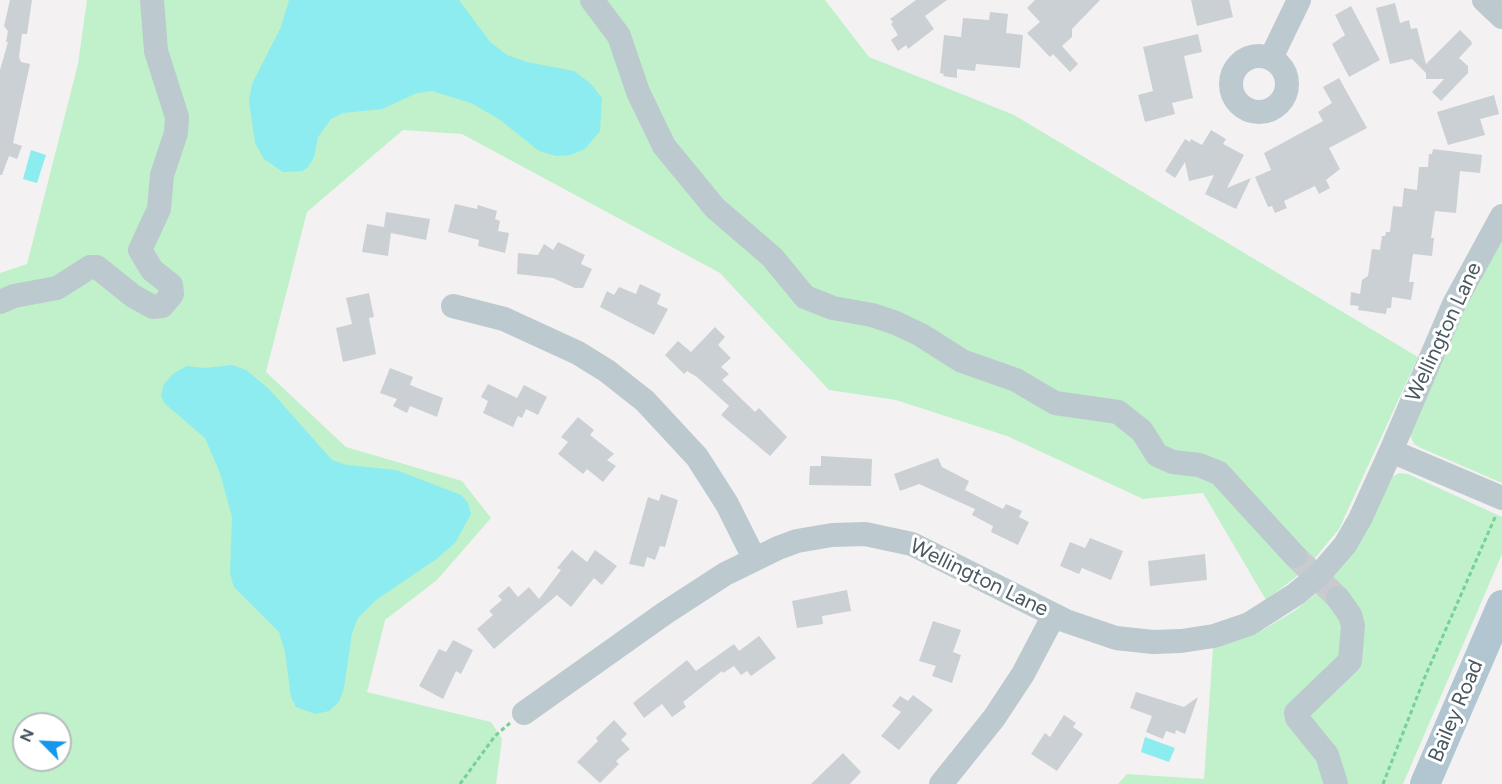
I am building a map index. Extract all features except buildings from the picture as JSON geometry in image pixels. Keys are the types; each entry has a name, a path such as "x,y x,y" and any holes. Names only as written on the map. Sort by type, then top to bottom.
{"main road":[{"name":"Bailey Road","path":"1425,784 1502,605"}],"street":[{"path":"0,302 14,296 57,288 90,267 98,267 133,296 153,307 162,306 172,294 171,285 152,270 140,250 159,208 162,176 176,133 177,117 156,51 152,0"},
{"path":"592,0 619,36 641,100 664,146 715,208 772,258 805,297 833,308 872,315 896,323 921,335 962,361 1016,380 1055,403 1118,412 1142,431 1157,455 1173,462 1199,465 1219,473 1295,556"},
{"path":"1271,58 1299,0"},
{"path":"1484,0 1502,17"},
{"name":"Wellington Lane","path":"524,713 665,613 754,558 814,537 847,534 882,536 924,548 1053,615 1103,635 1154,642 1199,639 1249,624 1296,594 1319,575 1345,545 1391,451 1454,304 1502,216"},
{"path":"453,306 504,319 578,353 607,371 645,401 697,457 727,504 754,558"},
{"path":"1391,451 1499,507"},
{"path":"1336,784 1327,755 1296,713 1350,661 1353,626 1350,615 1338,598"},
{"path":"941,784 971,750 999,711 1023,674 1053,615"}],"path":[{"path":"1383,784 1424,679 1499,507"},
{"path":"460,784 495,736 524,713"}],"green space":[{"path":"87,0 825,0 869,57 1014,115 1418,357 1339,529 1305,570 1266,600 1203,493 1143,499 1007,436 896,400 829,390 720,273 462,134 403,130 307,212 266,372 346,447 462,481 491,518 437,580 385,620 367,692 491,722 502,739 496,784 0,784 0,273 27,264 78,64"},
{"path":"1502,234 1502,483 1421,448 1414,444 1410,435 1448,341"},
{"path":"1400,473 1408,474 1502,517 1502,554 1403,784 1118,784 1127,774 1204,779 1213,648 1264,629 1293,612 1318,592 1346,562 1391,477"}],"water":[{"path":"289,0 459,0 490,42 507,55 527,62 574,71 591,84 602,98 600,131 585,149 570,155 556,156 539,151 499,119 471,103 432,91 417,93 382,109 343,113 331,119 318,137 314,157 308,167 302,171 283,172 264,159 255,143 249,101 252,84 281,27"},
{"path":"31,150 46,155 37,183 23,179"},
{"path":"232,365 246,370 269,389 332,460 347,465 396,470 461,495 468,503 471,514 455,543 435,560 376,600 358,618 352,633 344,688 339,702 329,711 315,714 296,707 291,697 285,652 279,632 234,587 230,574 232,517 220,473 205,438 164,403 161,395 164,384 174,373 187,366 205,368"},
{"path":"1145,737 1175,748 1169,762 1141,752"}],"tunnel":[{"path":"1295,556 1338,598"}]}
